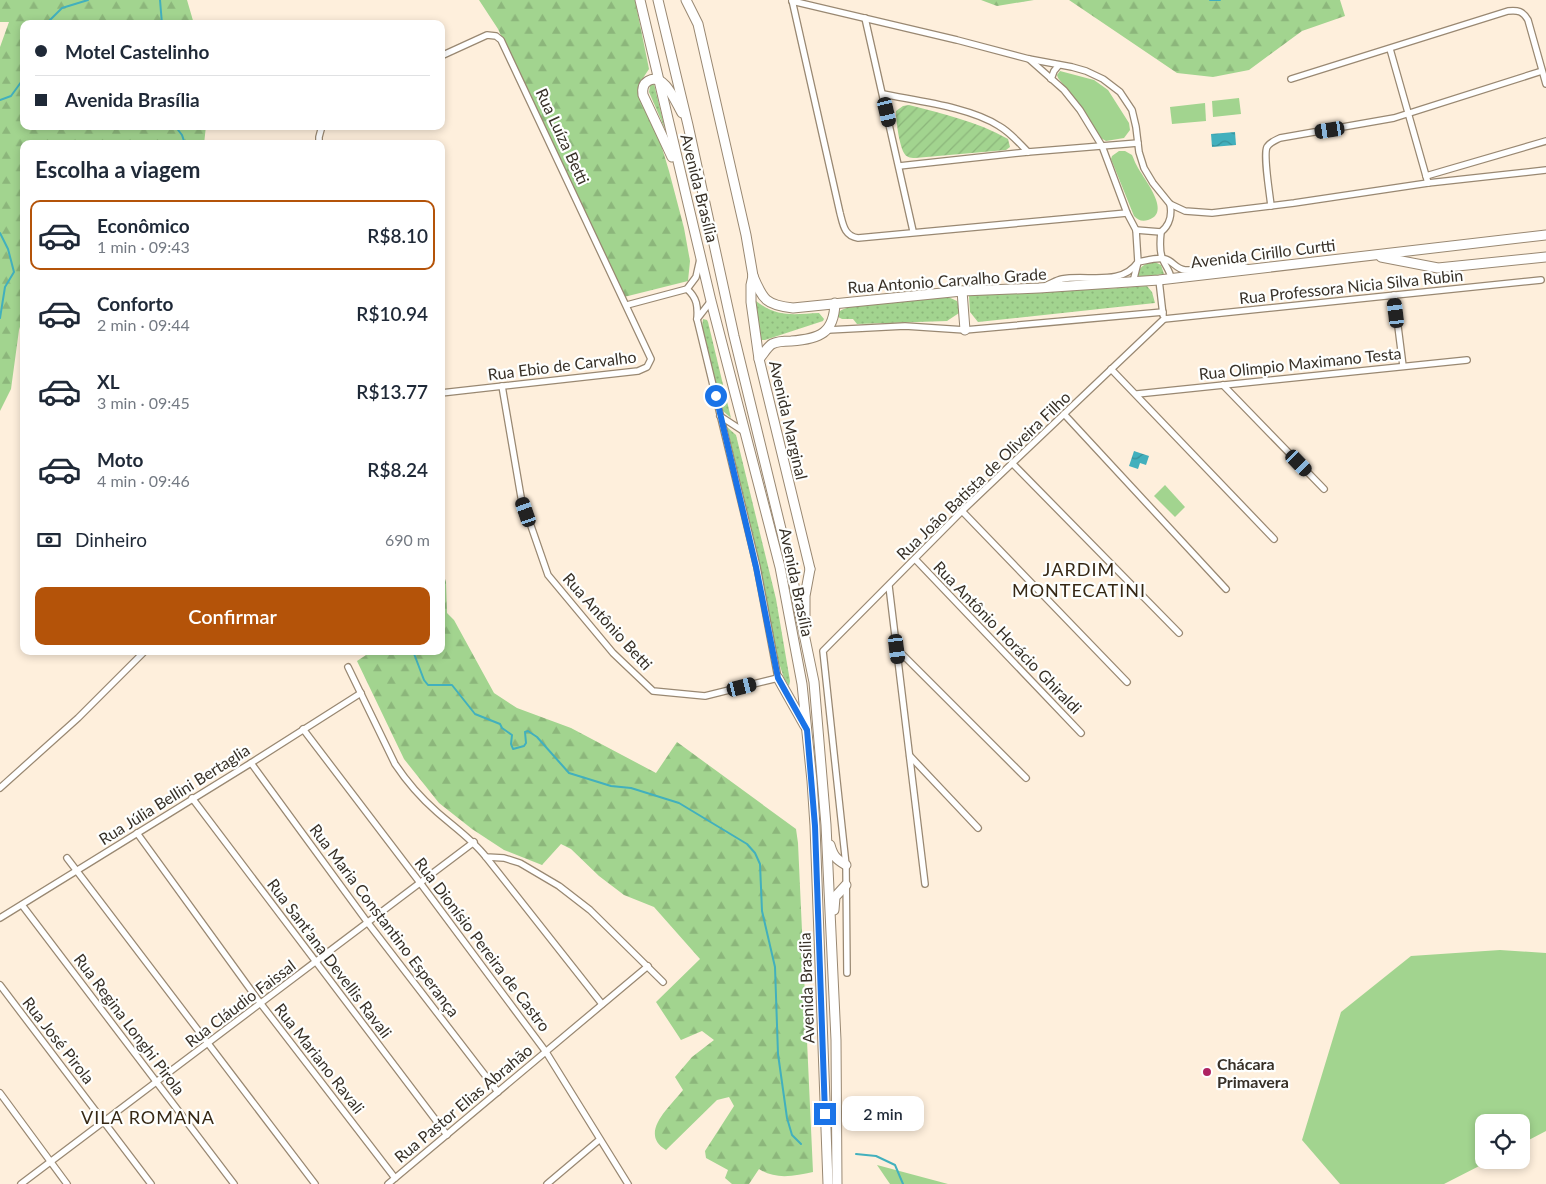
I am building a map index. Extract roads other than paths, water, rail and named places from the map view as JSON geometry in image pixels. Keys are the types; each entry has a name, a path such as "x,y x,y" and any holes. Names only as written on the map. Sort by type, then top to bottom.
{"main road":[{"name":"Avenida Brasília","path":"640,0 685,195 781,576 802,684 812,781 816,846 828,1184"},
{"name":"Avenida Brasília","path":"658,0 688,125 734,336 790,566 814,682 826,825 836,1040 837,1182"},
{"path":"686,0 698,24 746,235 753,276"},
{"path":"685,195 669,150 643,95 642,89 646,82 652,79 666,85 688,125"},
{"name":"Avenida Cirillo Curtti","path":"1159,280 1546,235"},
{"name":"Avenida Cirillo Curtti","path":"1370,255 1438,268 1546,257"},
{"name":"Rua Antonio Carvalho Grade","path":"753,276 766,300 776,306 793,308 962,290 1039,288 1159,280"},
{"name":"Avenida Marginal","path":"753,276 751,302 759,359 810,569 805,596 805,636"},
{"path":"962,290 965,330"},
{"path":"759,359 772,344 806,340 828,330 834,315 835,303"},
{"path":"778,678 807,730"},
{"path":"826,825 832,853 836,860 846,865"},
{"path":"830,940 835,897 846,885"}],"street":[{"path":"1127,213 914,231 858,238 850,236 845,231 792,0 957,40 1029,60 1060,65 1103,78 1120,92 1132,110 1141,160 1148,175 1170,204 1185,211 1202,213 1271,206 1428,183 1546,170"},
{"path":"1291,79 1508,11 1518,10 1525,14 1528,20 1546,84"},
{"path":"865,18 914,231"},
{"name":"Rua Luíza Betti","path":"445,54 486,36 496,36 501,40 627,305"},
{"path":"1390,49 1428,183"},
{"path":"1029,60 1064,90 1080,110 1102,146 1127,213 1136,230 1138,262 1133,282"},
{"path":"1051,79 1054,71 1060,65"},
{"path":"1271,206 1266,148 1280,138 1381,122 1542,71"},
{"path":"883,94 957,110 984,118 999,125 1028,152"},
{"path":"1426,176 1546,141"},
{"path":"900,166 1138,142"},
{"path":"1136,230 1161,232 1166,228 1170,217 1170,204"},
{"path":"1161,232 1162,259 1171,278"},
{"path":"627,305 687,289 696,277 701,255"},
{"path":"1039,288 1062,279 1120,276 1131,270 1138,262 1162,259 1184,270 1236,264 1253,270"},
{"path":"1159,280 1163,316"},
{"name":"Rua Professora Nicia Silva Rubin","path":"828,330 905,326 965,330 1163,316 1541,280"},
{"path":"687,289 697,302 697,319 756,567 778,678"},
{"path":"1394,295 1402,366"},
{"path":"697,319 711,301"},
{"name":"Rua Ebio de Carvalho","path":"445,393 644,369 650,365 651,355 627,305"},
{"name":"Rua João Batista de Oliveira Filho","path":"846,865 823,651 1163,316"},
{"name":"Rua Olimpio Maximano Testa","path":"1137,394 1467,360"},
{"path":"1111,369 1137,394 1274,540"},
{"path":"1223,385 1324,489"},
{"name":"Rua Antônio Betti","path":"502,386 521,496 548,576 613,653 653,690 705,696 778,678"},
{"path":"1064,414 1226,589"},
{"path":"720,416 746,433"},
{"path":"1012,463 1179,633"},
{"path":"962,512 1127,682"},
{"name":"Rua Antônio Horácio Ghiraldi","path":"915,559 1081,734"},
{"path":"889,586 925,884"},
{"path":"897,649 1026,778"},
{"path":"0,788 78,718 141,655"},
{"path":"348,667 392,758 406,779 428,804 474,842 602,1004"},
{"name":"Rua Júlia Bellini Bertaglia","path":"0,918 251,763 361,692"},
{"name":"Rua Dionísio Pereira de Castro","path":"303,729 546,1052 628,1184"},
{"path":"910,756 978,828"},
{"name":"Rua Maria Constantino Esperança","path":"251,763 368,923 498,1092"},
{"name":"Rua Sant'ana Devellis Ravali","path":"192,798 447,1134"},
{"name":"Rua Mariano Ravali","path":"137,833 261,1004 395,1178"},
{"name":"Rua Cláudio Faissal","path":"22,1184 421,884 474,842"},
{"path":"486,857 504,858 520,863 559,886 590,910 663,982"},
{"path":"67,858 314,1184"},
{"path":"846,865 847,973"},
{"name":"Rua Regina Longhi Pirola","path":"22,905 234,1184"},
{"name":"Rua Pastor Elias Abrahão","path":"388,1184 648,966"},
{"name":"Rua José Pirola","path":"0,985 151,1184"},
{"path":"0,1093 67,1184"},
{"path":"547,1184 599,1140"}],"water":[{"path":"1235,132 1236,145 1212,147 1211,134"},
{"path":"1134,451 1149,456 1146,465 1140,463 1138,469 1129,466"}],"waterway":[{"path":"50,20 62,8 88,0"},
{"path":"160,0 162,20"},
{"path":"1210,0 1220,0"},
{"path":"0,100 11,96 20,84"},
{"path":"178,130 184,140"},
{"path":"0,233 8,249 14,272 5,287 0,318"},
{"path":"415,655 424,680 428,685 452,685 475,714 500,724 502,728 512,735 511,744 513,749 524,746 526,743 525,732 528,731 537,737 569,773 611,786 631,788 679,803 747,844 755,853 760,864 762,911 775,967 778,1054 787,1118 792,1135 801,1144"},
{"path":"856,1154 876,1156 895,1165 903,1184"}],"place":[{"name":"Chácara Primavera","path":"1207,1072"}],"district":[{"name":"JARDIM MONTECATINI","path":"1079,579"},
{"name":"VILA ROMANA","path":"148,1117"}]}
